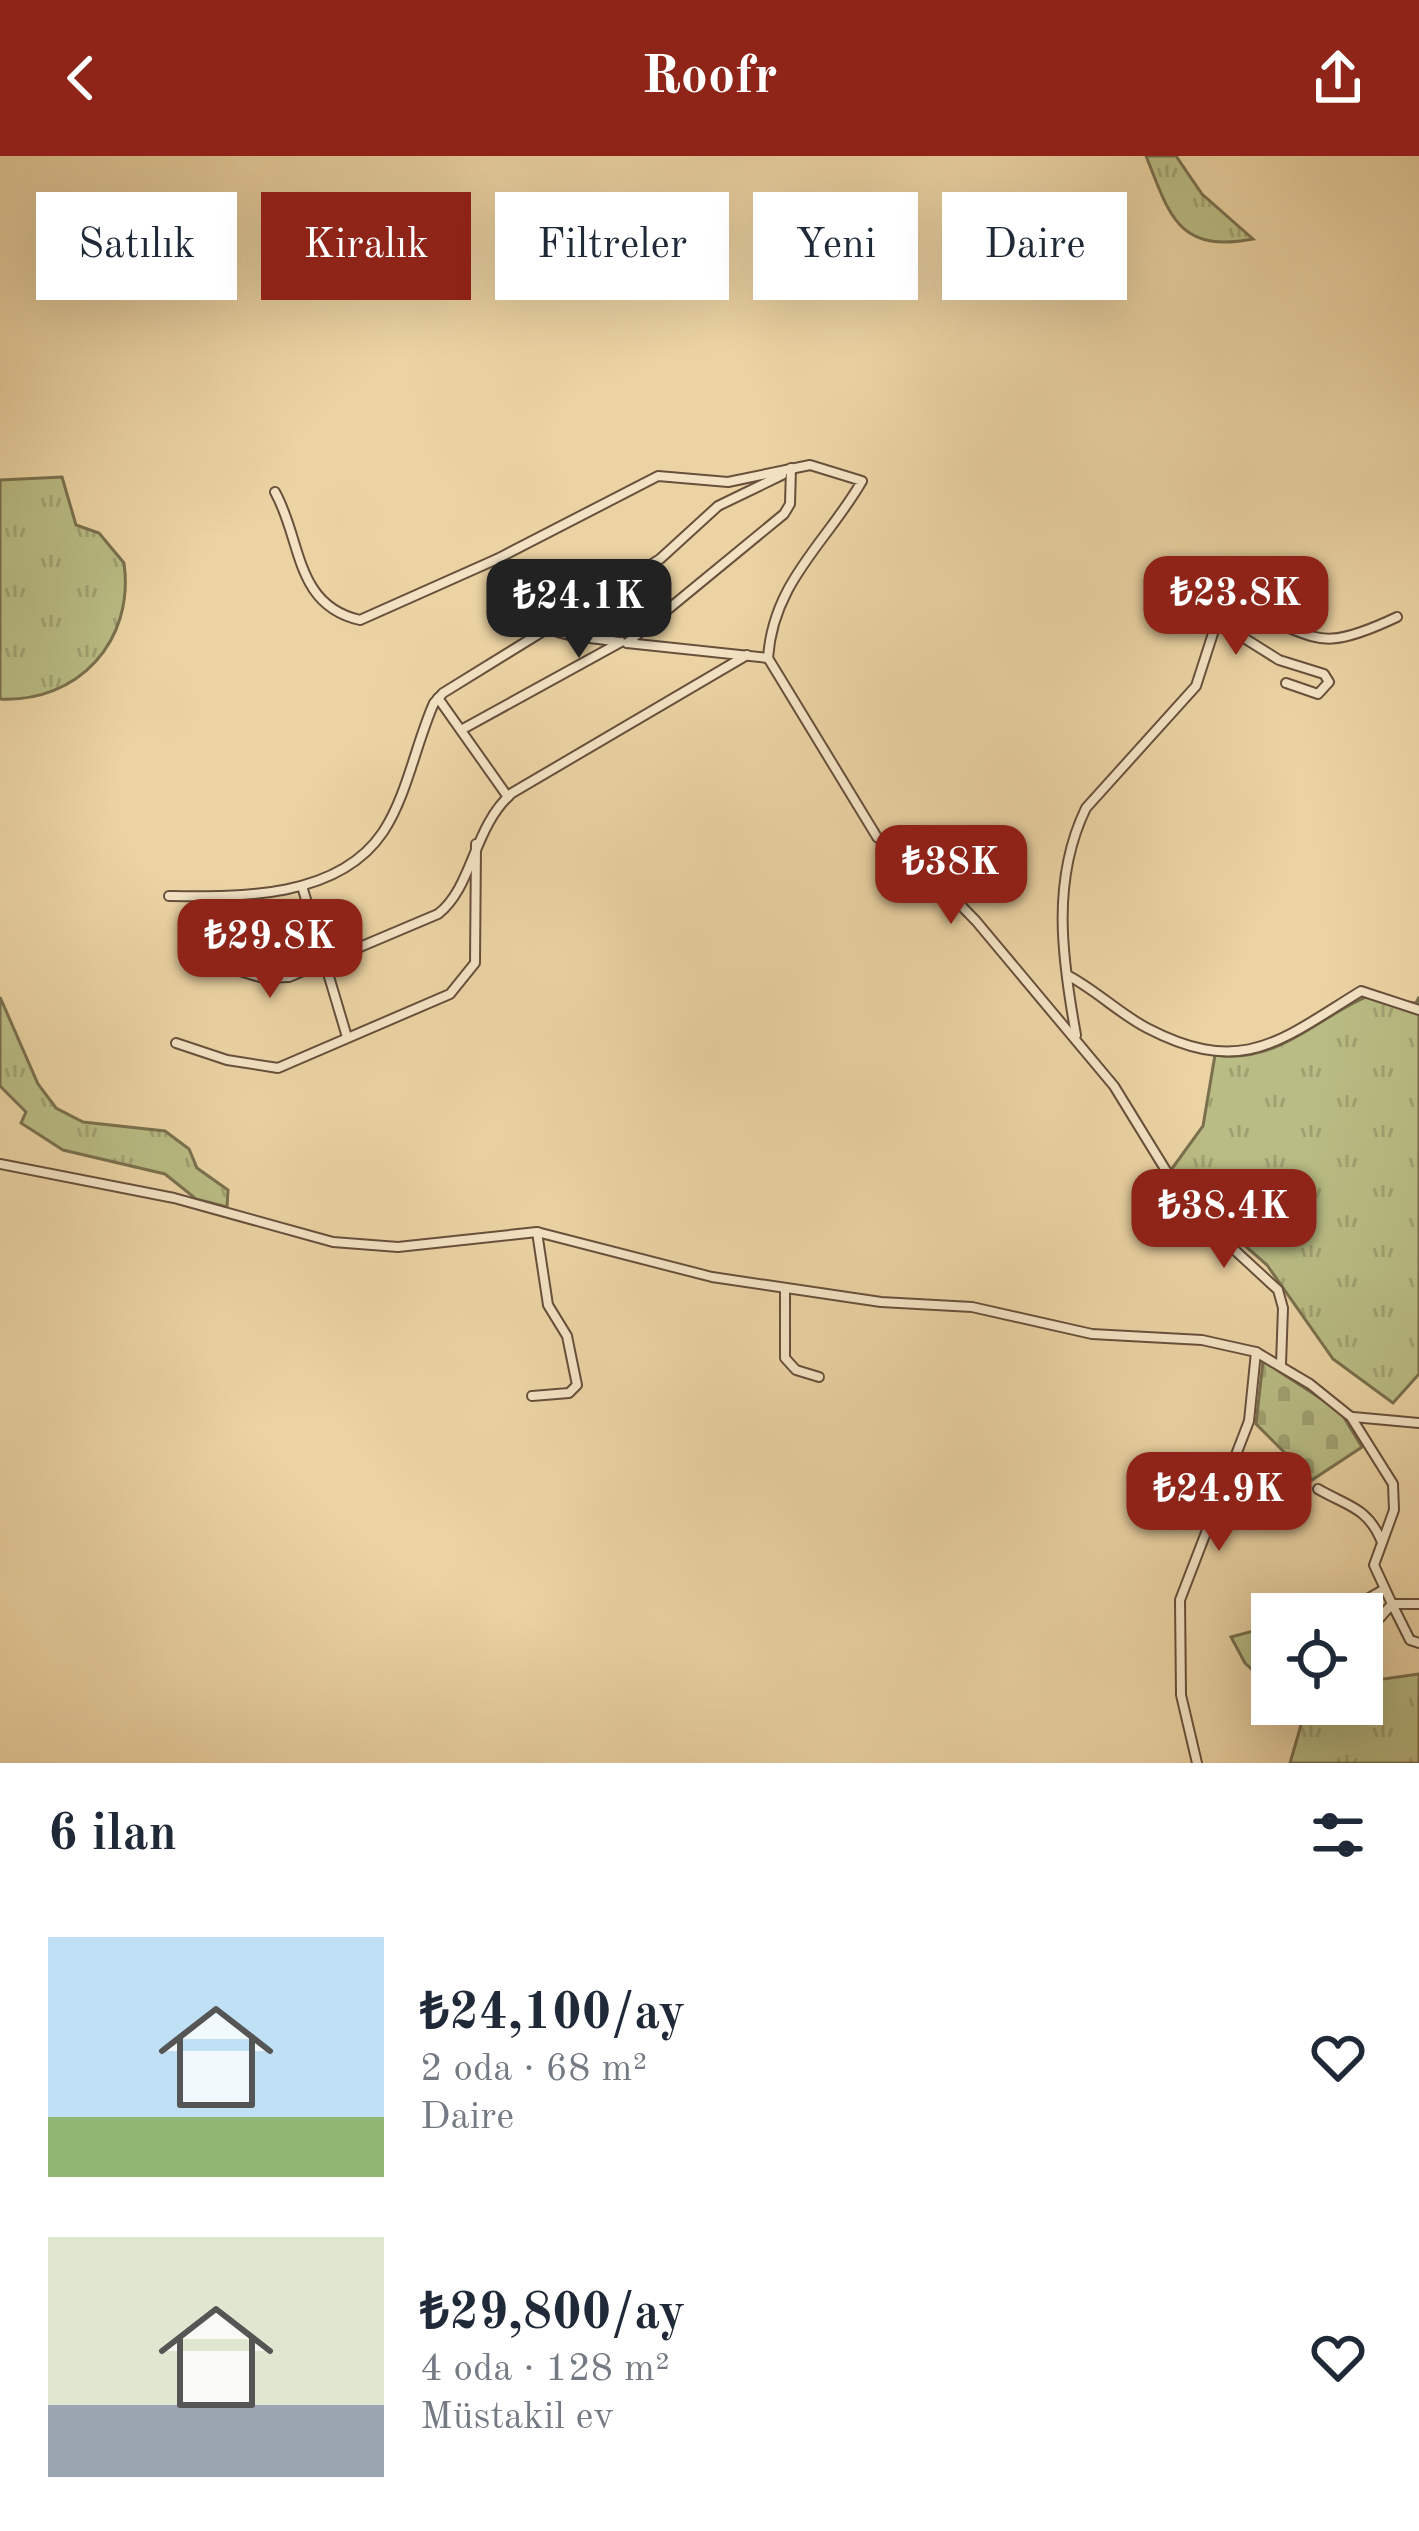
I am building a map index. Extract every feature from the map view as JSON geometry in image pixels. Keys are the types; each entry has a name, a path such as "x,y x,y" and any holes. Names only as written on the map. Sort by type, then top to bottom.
{"street":[{"path":"275,492 308,585 355,619 374,617 497,559 556,524 658,476 728,482 822,466 862,481 794,576 775,616 768,658 877,837 945,889 1076,1037 1114,1087 1189,1208 1278,1289 1283,1308 1281,1364"},
{"path":"169,896 270,894 302,886 360,854 382,832 438,698 660,560 718,506 791,468"},
{"path":"768,658 628,643 784,514 790,500 791,468"},
{"path":"461,730 621,642 549,632 534,622 497,559"},
{"path":"1076,1037 1060,892 1077,827 1087,808 1196,686 1217,622 1239,611 1328,643 1348,640 1397,617"},
{"path":"1217,622 1279,660 1324,674 1329,685 1318,694 1286,683"},
{"path":"210,962 276,979 442,911 456,894 476,841 508,797 747,655"},
{"path":"438,698 508,797"},
{"path":"176,1042 272,1069 432,1004 469,976 475,963 476,841"},
{"path":"302,886 347,1037"},
{"path":"1069,976 1146,1028 1212,1053 1272,1046 1361,991 1419,1010"},
{"path":"0,1164 174,1198 333,1242 398,1247 537,1232 712,1277 972,1307 1092,1334 1202,1340 1256,1352 1281,1364 1351,1417 1393,1484 1394,1510 1374,1565 1410,1640 1419,1643"},
{"path":"532,1396 569,1393 577,1385 567,1336 548,1305 537,1232"},
{"path":"785,1289 785,1358 796,1370 819,1377"},
{"path":"1197,1763 1181,1695 1180,1600 1249,1420 1256,1352"},
{"path":"1351,1417 1417,1420"},
{"path":"1318,1489 1358,1507 1372,1520 1382,1541"},
{"path":"1378,1593 1383,1590"},
{"path":"1383,1615 1392,1604 1419,1604"}],"green space":[{"path":"1146,156 1176,156 1202,194 1253,239 1227,242 1191,234 1170,211"},
{"path":"62,477 76,525 99,533 124,563 120,618 95,662 76,678 28,698 0,699 0,480"},
{"path":"0,997 38,1084 56,1108 83,1122 165,1131 189,1149 197,1168 228,1190 227,1207 196,1199 165,1174 63,1150 21,1123 26,1112 0,1086"},
{"path":"1366,997 1416,1003 1419,997 1419,1374 1393,1403 1333,1359 1267,1265 1209,1214 1171,1170 1203,1126 1215,1055 1237,1056 1276,1047"},
{"path":"1263,1361 1340,1411 1362,1447 1312,1480 1256,1424"},
{"path":"1251,1632 1251,1669 1245,1663 1231,1637"},
{"path":"1419,1674 1419,1763 1290,1763 1301,1725 1383,1725 1383,1679"}]}
